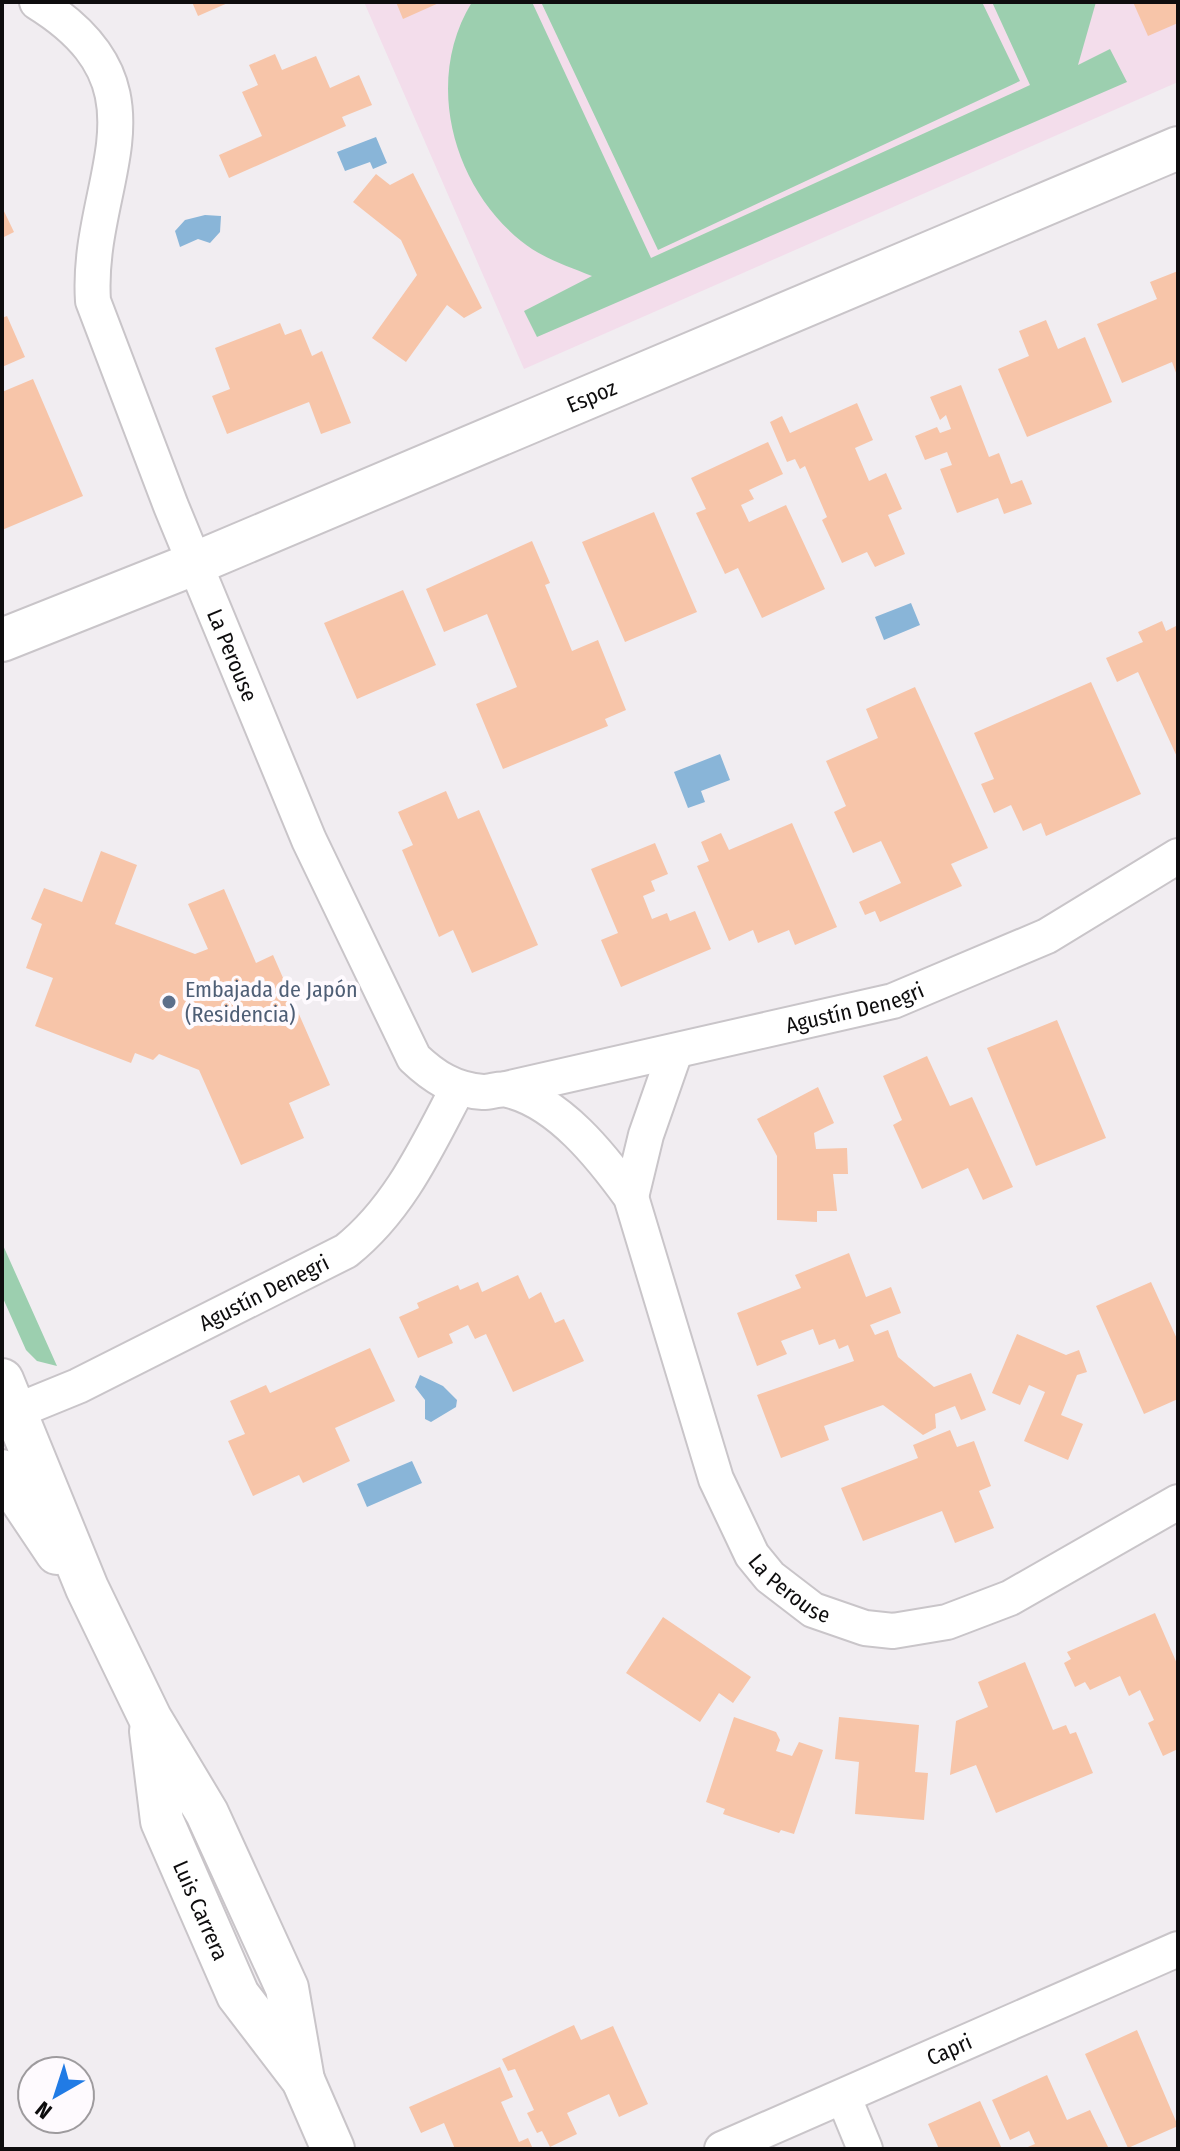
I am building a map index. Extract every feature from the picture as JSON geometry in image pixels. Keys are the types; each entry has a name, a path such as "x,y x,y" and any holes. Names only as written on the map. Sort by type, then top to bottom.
{"street":[{"name":"La Perouse","path":"37,2 62,18 88,44 102,67 112,98 117,133 91,275 93,301 171,506 309,840 399,1033 414,1058 433,1076 458,1088 485,1092 506,1089 538,1102 567,1125 611,1169 631,1197 716,1479 752,1555 770,1577 813,1610 865,1628 893,1631 947,1622 1010,1598 1178,1502"},
{"name":"Espoz","path":"5,639 196,563 1178,148"},
{"name":"Agustín Denegri","path":"506,1089 893,1001 945,982 1047,936 1178,856"},
{"path":"631,1197 646,1135 675,1052"},
{"name":"Agustín Denegri","path":"7,1403 78,1386 346,1251 372,1230 410,1177 458,1088"},
{"name":"Luis Carrera","path":"7,1403 87,1588 150,1718 162,1821 238,1995 303,2080 333,2149"},
{"name":"Luis Carrera","path":"2,1471 34,1522 87,1588"},
{"name":"Capri","path":"722,2149 1178,1949"},
{"path":"844,2098 865,2149"}],"shaded area":[{"path":"364,2 1178,2 1178,82 524,369"}],"green space":[{"path":"472,2 532,2 651,258 1030,85 992,2 1096,2 1078,65 1110,49 1127,82 537,337 524,311 592,276 546,257 521,241 497,218 477,191 463,161 453,130 448,97 450,64 457,32"},
{"path":"541,2 982,2 1020,81 658,250"},
{"path":"2,1243 57,1366 37,1361 26,1350 2,1296"}],"water":[{"path":"376,137 387,163 373,169 370,162 345,171 337,152"},
{"path":"205,215 221,216 220,232 210,243 198,239 180,247 175,231 185,220"},
{"path":"911,603 920,625 884,640 875,617"},
{"path":"720,754 730,780 701,791 705,802 688,808 674,772"},
{"path":"420,1375 443,1386 457,1400 456,1407 431,1422 425,1419 425,1400 415,1387"},
{"path":"412,1461 422,1483 367,1507 357,1484"}],"building":[{"path":"192,2 230,2 198,16"},
{"path":"396,2 441,2 403,19"},
{"path":"1133,2 1178,2 1178,23 1148,36"},
{"path":"275,54 282,70 316,56 330,88 359,75 372,105 342,117 346,126 229,178 219,155 262,136 242,92 258,85 249,65"},
{"path":"413,173 482,308 464,318 447,305 406,362 372,338 417,275 401,240 353,202 376,174 390,185"},
{"path":"2,207 14,232 2,238"},
{"path":"1178,271 1178,378 1172,362 1122,383 1097,324 1157,299 1150,282"},
{"path":"7,316 25,357 2,367 2,318"},
{"path":"1046,320 1058,349 1085,337 1112,402 1027,437 998,369 1029,356 1019,331"},
{"path":"280,323 285,335 301,329 312,356 322,351 351,423 321,434 309,402 227,434 212,396 230,389 215,348"},
{"path":"33,379 83,496 2,530 2,392"},
{"path":"961,385 989,457 999,453 1011,484 1022,480 1032,504 1004,514 998,498 957,513 940,469 952,465 947,452 925,460 915,436 937,427 940,433 951,429 946,415 940,420 930,397"},
{"path":"857,403 873,440 855,448 869,481 886,473 902,509 888,515 905,554 875,567 867,552 842,563 822,520 827,517 805,466 800,469 795,459 787,462 770,422 782,416 790,433"},
{"path":"768,442 783,474 749,490 754,499 741,505 749,522 786,505 825,589 762,618 738,568 725,574 696,513 706,509 691,478"},
{"path":"654,512 697,612 625,642 582,542"},
{"path":"532,541 550,583 545,585 572,651 598,640 626,710 605,719 608,726 503,769 476,704 517,687 487,614 444,632 426,589"},
{"path":"403,590 436,665 357,699 324,623"},
{"path":"1162,621 1166,631 1178,625 1178,759 1138,672 1117,682 1106,658 1143,642 1138,632"},
{"path":"1091,682 1141,794 1046,836 1041,823 1023,831 1011,805 994,813 981,784 994,779 974,733"},
{"path":"915,687 988,848 951,864 962,886 880,922 875,911 865,915 859,902 901,883 881,841 853,853 834,812 846,806 826,761 878,738 866,709"},
{"path":"446,791 458,819 479,810 538,945 472,973 453,930 439,937 402,850 413,845 398,812"},
{"path":"792,823 837,927 795,945 789,930 758,943 753,930 729,941 697,866 709,861 701,842 721,833 729,850"},
{"path":"655,843 668,874 651,881 655,891 643,896 652,919 667,913 670,921 695,911 711,949 621,987 601,940 618,933 591,869"},
{"name":"Embajada de Japón (Residencia)","path":"101,851 137,865 115,924 195,954 208,949 188,904 224,889 256,963 273,955 330,1085 289,1103 304,1138 241,1165 199,1070 159,1054 153,1060 135,1053 131,1063 35,1026 53,978 26,968 42,924 31,919 44,888 82,902"},
{"path":"1057,1020 1106,1138 1036,1166 987,1048"},
{"path":"927,1056 950,1106 972,1097 1013,1187 983,1200 968,1168 922,1189 893,1125 902,1120 883,1076"},
{"path":"818,1087 834,1123 814,1133 816,1149 847,1148 848,1174 833,1174 837,1211 817,1211 817,1222 777,1220 777,1156 757,1119"},
{"path":"849,1253 866,1297 891,1287 901,1313 870,1325 875,1335 888,1330 898,1357 934,1387 971,1373 986,1410 961,1420 955,1406 935,1414 936,1428 923,1435 883,1405 824,1426 829,1440 781,1458 757,1395 854,1361 848,1345 839,1349 835,1339 819,1345 813,1329 781,1341 787,1354 757,1366 737,1313 801,1288 795,1275"},
{"path":"518,1275 529,1299 541,1292 555,1323 564,1319 584,1361 513,1392 486,1334 475,1339 468,1325 449,1334 453,1343 418,1358 399,1317 419,1308 417,1303 458,1285 460,1290 478,1282 482,1292"},
{"path":"1151,1282 1178,1341 1178,1399 1144,1414 1096,1306"},
{"path":"1017,1334 1066,1355 1079,1350 1087,1372 1077,1375 1061,1415 1083,1424 1068,1460 1024,1441 1045,1392 1029,1385 1020,1405 992,1393"},
{"path":"370,1348 395,1401 335,1428 350,1461 303,1483 299,1475 253,1496 228,1441 245,1434 230,1401 266,1385 270,1393"},
{"path":"950,1430 957,1447 974,1441 991,1486 979,1491 994,1528 955,1543 942,1511 863,1541 841,1488 918,1458 913,1445"},
{"path":"1155,1613 1178,1666 1178,1749 1163,1756 1148,1723 1154,1720 1140,1690 1129,1696 1120,1676 1090,1690 1085,1682 1075,1687 1064,1663 1071,1659 1067,1652"},
{"path":"663,1617 751,1677 733,1703 719,1693 700,1722 626,1673"},
{"path":"1025,1662 1053,1730 1066,1725 1070,1734 1076,1732 1093,1773 996,1813 976,1765 950,1775 956,1721 988,1707 978,1682"},
{"path":"734,1717 776,1732 780,1740 776,1751 792,1756 799,1742 823,1750 794,1834 781,1830 779,1833 723,1814 725,1809 706,1802"},
{"path":"839,1717 919,1725 915,1772 928,1773 924,1820 855,1814 859,1762 835,1759"},
{"path":"574,2025 581,2040 613,2026 648,2104 619,2117 609,2094 567,2113 577,2134 550,2147 542,2131 537,2133 527,2113 534,2110 515,2069 508,2071 502,2059"},
{"path":"1137,2030 1178,2126 1128,2148 1085,2054"},
{"path":"500,2067 513,2097 501,2102 519,2142 528,2138 533,2149 455,2149 444,2123 421,2133 409,2107"},
{"path":"1047,2075 1067,2120 1090,2110 1109,2149 1023,2149 1035,2144 1029,2131 1010,2140 992,2100"},
{"path":"980,2101 1002,2149 939,2149 928,2124"}],"place":[{"name":"Embajada de Japón (Residencia)","path":"169,1002"}]}
